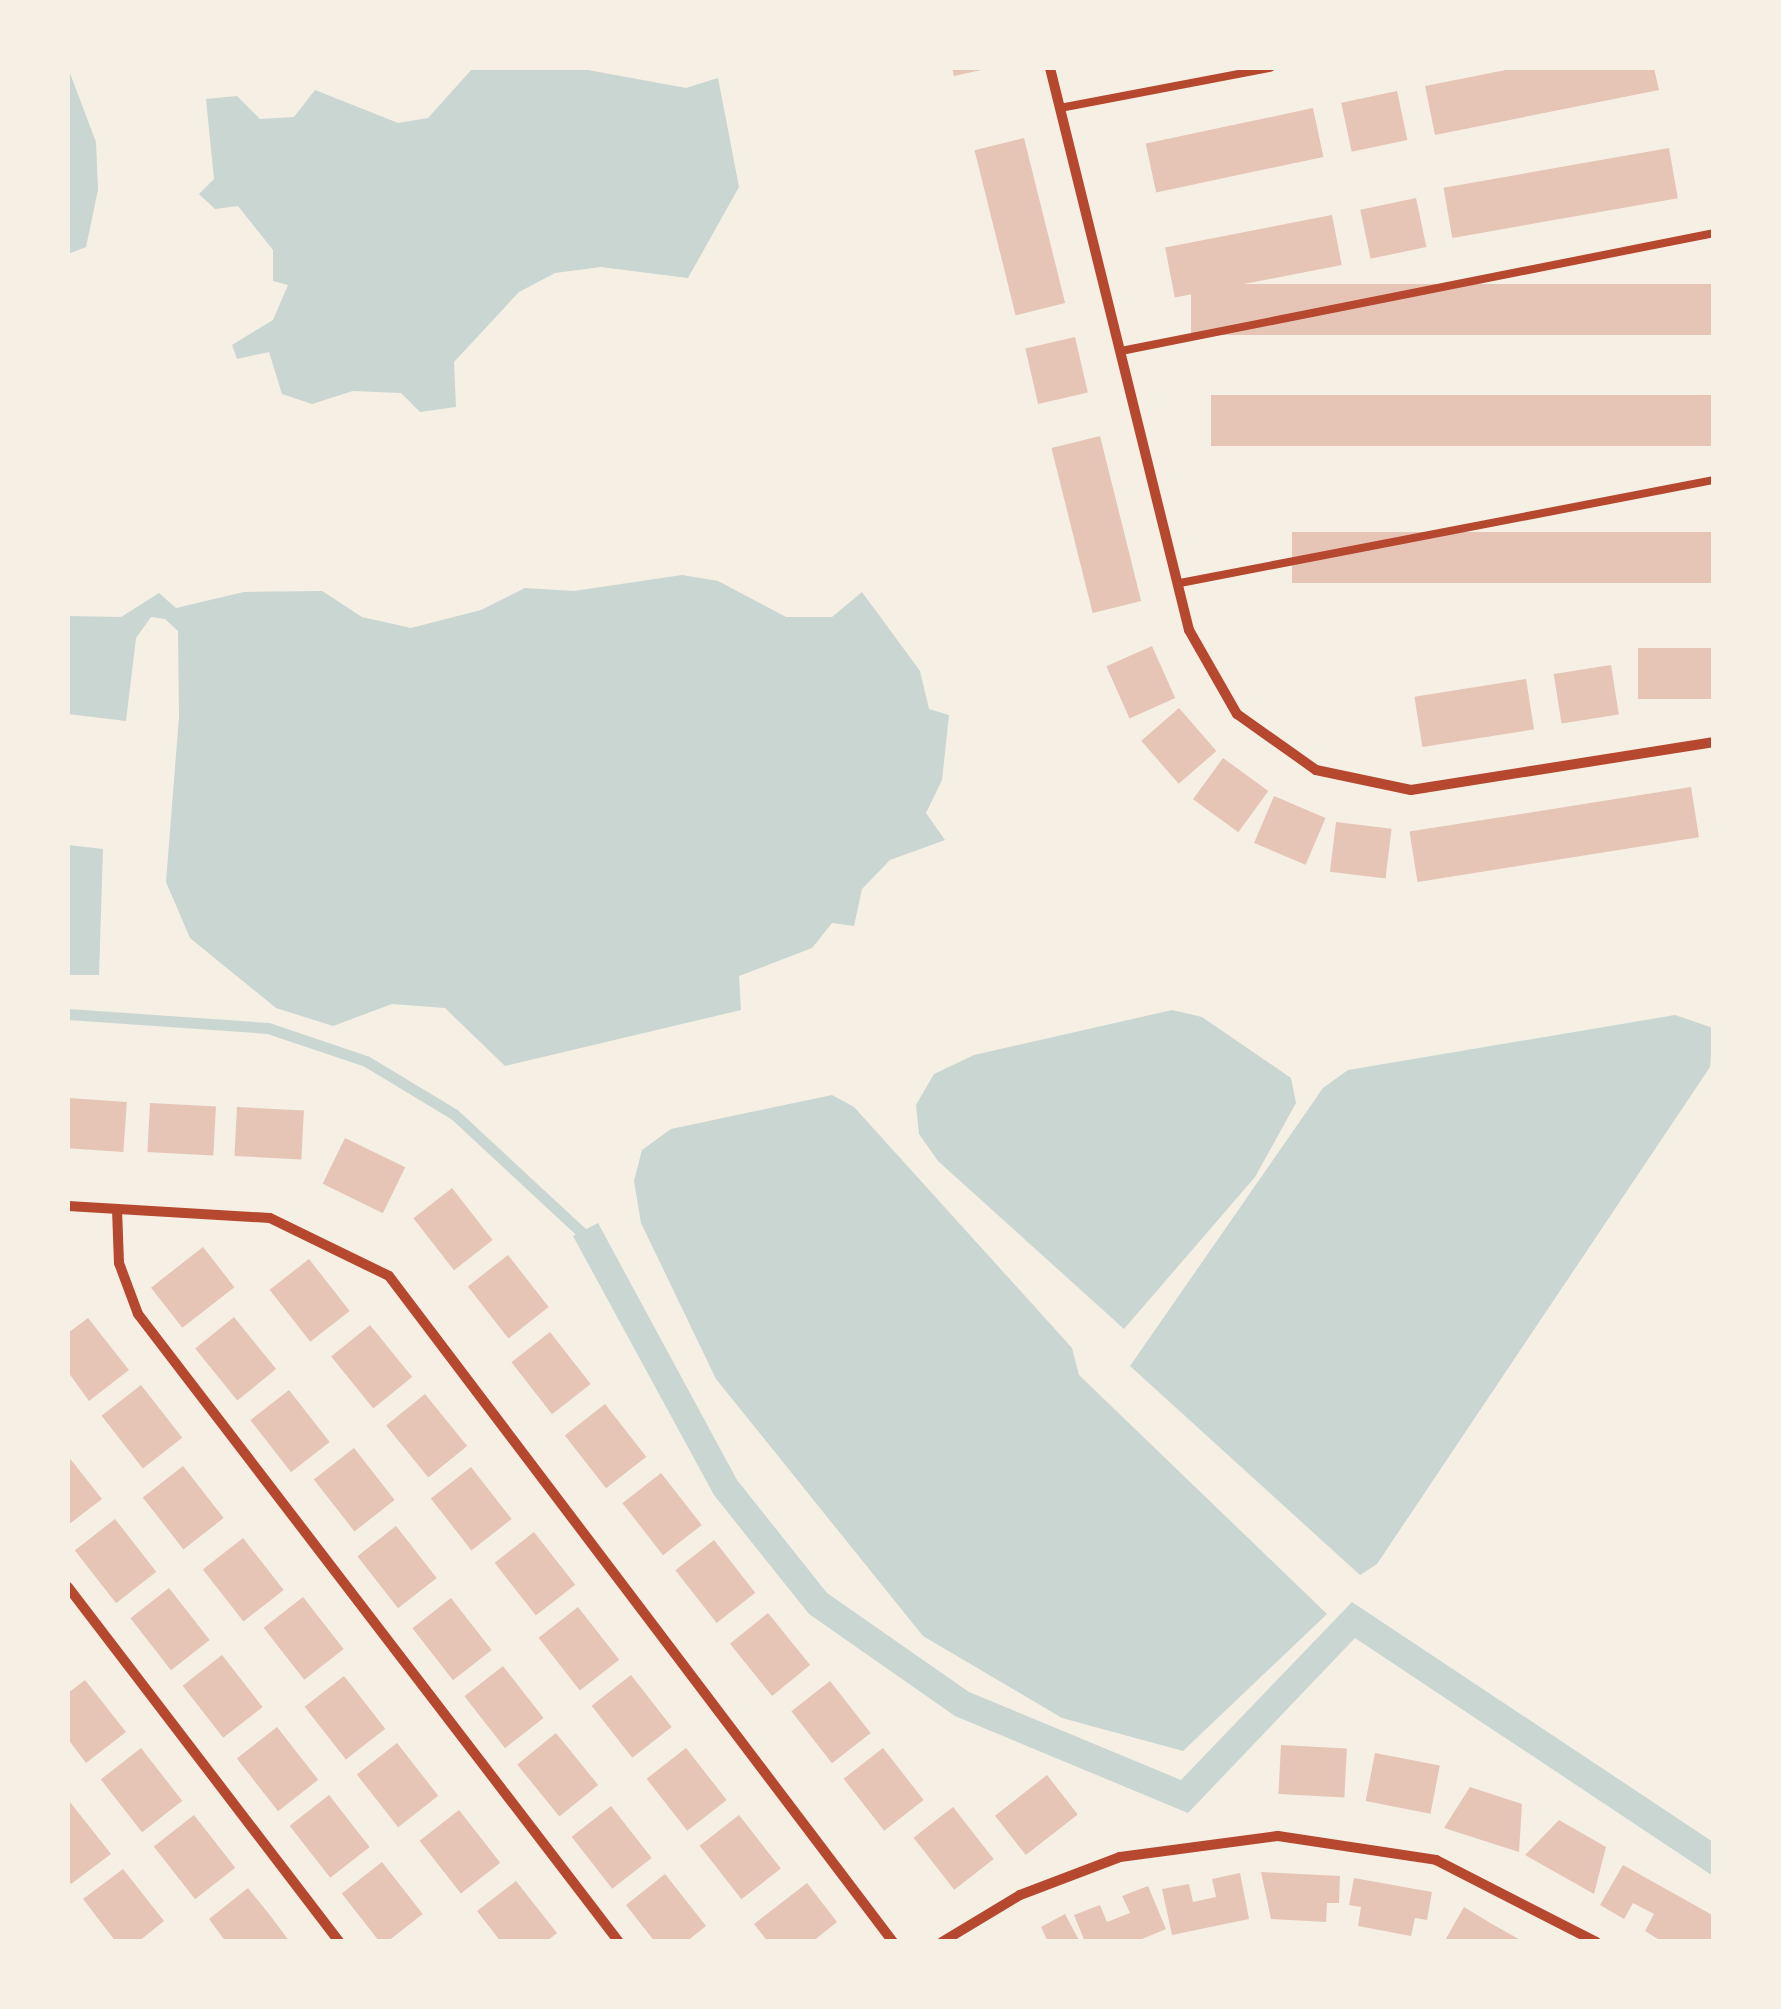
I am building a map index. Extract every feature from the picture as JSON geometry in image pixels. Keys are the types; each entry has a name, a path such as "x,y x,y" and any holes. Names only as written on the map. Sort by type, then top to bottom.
{"street":[{"path":"1050,68 1180,583 1209,674 1238,714 1274,746 1362,785 1459,784 1714,742"},
{"path":"68,1206 270,1218 389,1276 893,1942"},
{"path":"117,1208 119,1264 138,1314 619,1942"},
{"path":"68,1588 340,1942"},
{"path":"942,1942 1020,1895 1120,1856 1278,1836 1436,1860 1596,1942"}],"lane":[{"path":"1060,108 1270,68"},
{"path":"1121,352 1714,233"},
{"path":"1180,583 1714,480"}],"shaded area":[{"path":"68,68 96,142 98,190 86,247 68,254"},
{"path":"473,68 577,68 686,88 718,78 739,187 688,278 601,267 555,273 519,292 454,362 456,407 420,412 401,393 353,391 312,404 282,394 269,352 237,359 232,345 273,320 288,285 273,281 273,250 238,206 215,209 199,194 214,179 206,99 237,96 260,119 294,117 315,90 398,123 428,118"},
{"path":"682,575 718,581 786,617 832,617 862,592 920,671 929,709 949,715 942,780 926,813 945,840 890,860 862,889 854,926 832,923 812,948 739,976 741,1010 505,1066 445,1008 392,1004 333,1026 276,1008 190,938 166,882 179,717 178,631 165,619 151,617 136,638 126,721 68,714 68,616 121,617 159,593 176,608 244,592 322,591 362,617 411,628 481,610 525,588 574,591"},
{"path":"68,845 103,849 99,975 68,975"},
{"path":"1172,1010 1202,1017 1291,1078 1296,1103 1255,1177 1124,1329 938,1161 919,1134 916,1105 934,1074 974,1055"},
{"path":"1675,1015 1713,1028 1710,1067 1377,1564 1360,1575 1130,1366 1323,1088 1348,1070"},
{"path":"832,1095 854,1107 1072,1348 1079,1375 1327,1614 1183,1751 1062,1718 923,1636 716,1379 641,1223 634,1181 642,1150 671,1129"},
{"path":"598,1223 737,1480 827,1593 969,1692 1181,1780 1352,1602 1713,1842 1713,1876 1355,1638 1188,1813 955,1716 809,1614 714,1495 573,1236"}],"building":[{"path":"952,68 986,68 986,69 954,76"},
{"path":"1516,68 1654,68 1659,90 1435,135 1425,86"},
{"path":"1397,91 1407,140 1352,152 1341,103"},
{"path":"1313,108 1323,157 1156,192 1146,144"},
{"path":"1024,138 1065,303 1016,315 975,150"},
{"path":"1669,148 1678,198 1452,238 1443,188"},
{"path":"1416,198 1426,247 1371,259 1360,210"},
{"path":"1332,215 1342,265 1175,298 1165,247"},
{"path":"1191,284 1714,284 1714,335 1191,335"},
{"path":"1075,337 1088,393 1038,404 1025,348"},
{"path":"1211,395 1714,395 1714,446 1211,446"},
{"path":"1100,436 1141,601 1093,613 1051,448"},
{"path":"1292,532 1714,532 1714,583 1292,583"},
{"path":"1152,646 1175,698 1130,718 1106,666"},
{"path":"1638,648 1714,648 1714,699 1638,699"},
{"path":"1611,665 1619,714 1562,723 1554,674"},
{"path":"1526,679 1534,729 1422,747 1414,697"},
{"path":"1179,708 1216,751 1179,784 1141,741"},
{"path":"1223,758 1268,791 1238,832 1193,799"},
{"path":"1691,787 1699,837 1417,882 1410,832"},
{"path":"1274,796 1326,818 1306,865 1254,843"},
{"path":"1336,822 1392,829 1385,878 1330,872"},
{"path":"68,1098 127,1102 123,1152 68,1148"},
{"path":"150,1103 216,1106 213,1155 147,1152"},
{"path":"237,1107 304,1111 301,1159 234,1156"},
{"path":"345,1138 405,1167 383,1213 323,1184"},
{"path":"452,1188 493,1240 454,1270 413,1218"},
{"path":"203,1247 234,1287 182,1328 151,1288"},
{"path":"508,1255 549,1307 508,1338 468,1286"},
{"path":"309,1259 350,1311 310,1342 270,1290"},
{"path":"234,1317 276,1369 237,1401 195,1348"},
{"path":"88,1318 129,1370 89,1401 68,1372 68,1333"},
{"path":"370,1325 412,1377 373,1409 331,1356"},
{"path":"550,1332 591,1384 552,1414 511,1362"},
{"path":"141,1385 182,1438 143,1469 102,1416"},
{"path":"289,1390 330,1442 291,1472 250,1420"},
{"path":"425,1394 467,1446 428,1478 386,1425"},
{"path":"605,1404 646,1457 606,1488 565,1435"},
{"path":"354,1448 395,1500 354,1531 314,1479"},
{"path":"68,1456 102,1499 68,1525"},
{"path":"183,1466 224,1518 183,1549 143,1497"},
{"path":"471,1467 512,1519 471,1550 431,1498"},
{"path":"661,1473 702,1525 663,1555 622,1503"},
{"path":"115,1519 156,1572 116,1603 75,1550"},
{"path":"396,1526 437,1578 398,1608 357,1556"},
{"path":"534,1532 575,1585 536,1616 495,1563"},
{"path":"243,1538 284,1590 243,1621 203,1569"},
{"path":"714,1540 755,1593 717,1623 675,1570"},
{"path":"169,1588 210,1640 171,1670 130,1618"},
{"path":"303,1597 344,1649 304,1680 264,1628"},
{"path":"451,1598 492,1650 453,1680 412,1628"},
{"path":"578,1607 619,1660 580,1691 539,1638"},
{"path":"768,1613 810,1665 772,1696 730,1644"},
{"path":"222,1655 263,1707 223,1738 183,1686"},
{"path":"503,1666 544,1718 505,1748 464,1696"},
{"path":"631,1675 672,1727 632,1758 592,1706"},
{"path":"344,1676 385,1729 346,1760 305,1707"},
{"path":"85,1680 126,1732 86,1763 68,1739 68,1693"},
{"path":"830,1681 871,1733 832,1763 791,1711"},
{"path":"277,1727 318,1780 278,1811 237,1758"},
{"path":"556,1733 598,1785 559,1817 517,1764"},
{"path":"397,1743 438,1796 398,1827 357,1774"},
{"path":"1281,1745 1347,1748 1344,1797 1278,1794"},
{"path":"141,1748 182,1801 142,1832 101,1779"},
{"path":"686,1748 727,1800 687,1831 647,1779"},
{"path":"883,1748 924,1800 884,1831 844,1779"},
{"path":"1375,1753 1440,1766 1430,1814 1366,1801"},
{"path":"1047,1775 1078,1814 1026,1855 995,1816"},
{"path":"1470,1787 1522,1804 1519,1852 1444,1828"},
{"path":"329,1795 370,1847 330,1878 290,1826"},
{"path":"70,1802 111,1854 71,1884 68,1879"},
{"path":"611,1806 652,1858 612,1889 572,1837"},
{"path":"953,1807 994,1859 954,1890 914,1838"},
{"path":"459,1810 500,1863 461,1894 420,1841"},
{"path":"194,1815 235,1868 195,1899 154,1846"},
{"path":"739,1815 781,1869 741,1899 700,1846"},
{"path":"1559,1820 1606,1847 1594,1894 1525,1855"},
{"path":"382,1862 423,1914 387,1942 380,1942 342,1893"},
{"path":"1623,1865 1714,1916 1714,1942 1663,1942 1645,1931 1654,1914 1633,1903 1624,1919 1600,1905"},
{"path":"123,1869 164,1921 138,1942 116,1942 83,1899"},
{"path":"1261,1872 1340,1876 1339,1903 1327,1903 1326,1922 1271,1919"},
{"path":"1240,1873 1249,1919 1172,1935 1162,1889 1189,1884 1193,1902 1216,1897 1212,1879"},
{"path":"665,1874 706,1926 686,1942 655,1942 626,1905"},
{"path":"1354,1878 1432,1892 1427,1920 1415,1918 1411,1936 1358,1926 1361,1907 1349,1905"},
{"path":"516,1881 557,1933 546,1942 501,1942 477,1911"},
{"path":"807,1883 837,1922 812,1942 768,1942 754,1924"},
{"path":"1148,1886 1166,1929 1135,1942 1085,1942 1074,1915 1100,1905 1107,1922 1130,1913 1122,1896"},
{"path":"248,1888 290,1942 226,1942 209,1919"},
{"path":"1464,1907 1492,1924 1524,1942 1444,1942"},
{"path":"1065,1914 1080,1942 1048,1942 1041,1927"}],"waterway":[{"path":"68,1014 268,1028 366,1061 454,1114 593,1243"}]}
